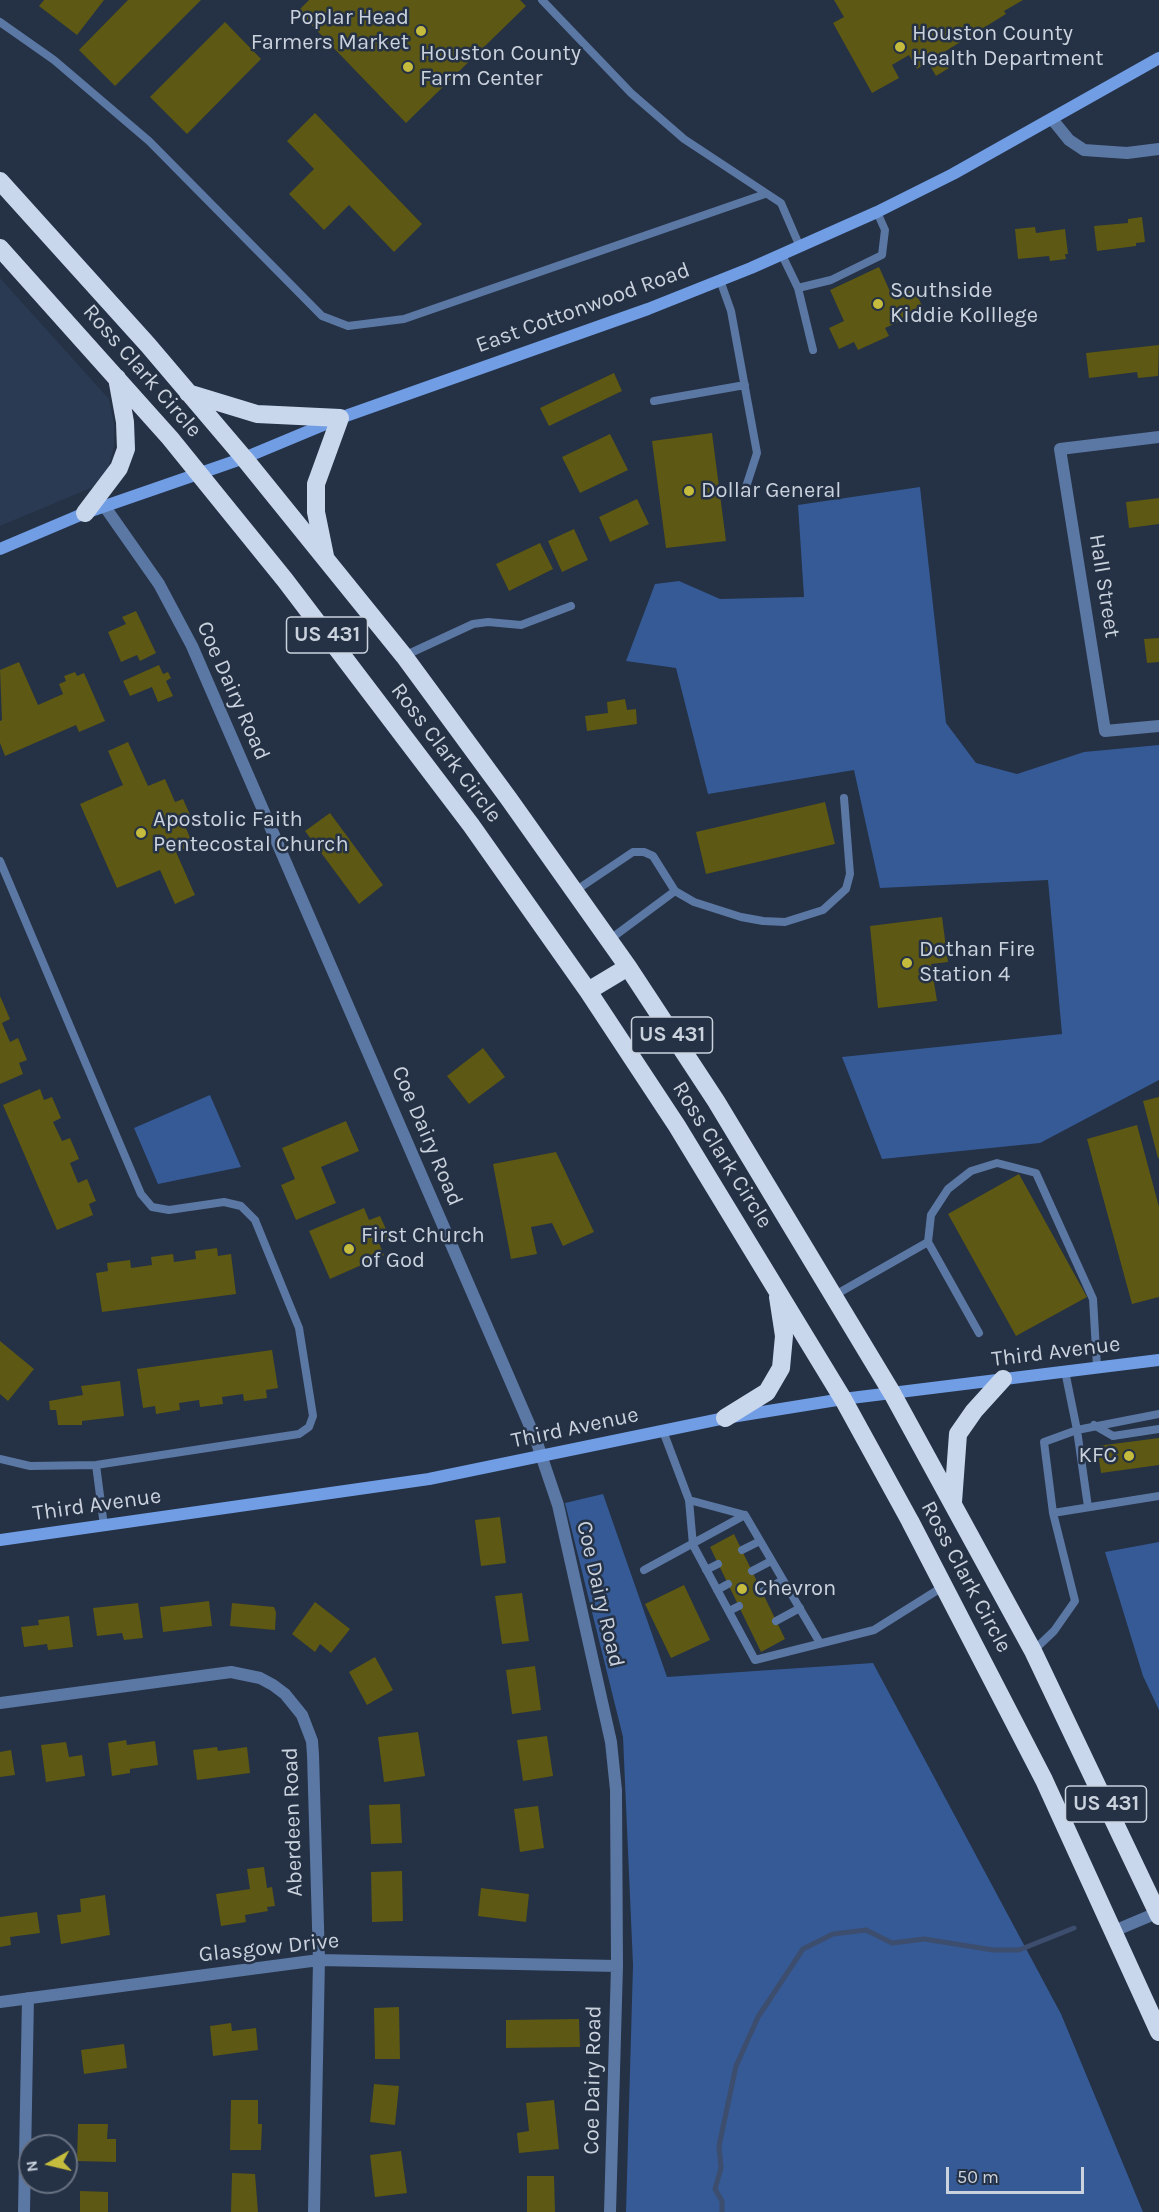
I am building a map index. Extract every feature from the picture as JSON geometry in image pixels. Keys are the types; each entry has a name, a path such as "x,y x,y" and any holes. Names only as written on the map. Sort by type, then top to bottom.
{"highway":[{"name":"Ross Clark Circle","path":"0,181 188,393 326,558 404,656 628,967 716,1101 892,1393 1033,1651 1158,1913"},
{"name":"Ross Clark Circle","path":"0,248 200,474 405,736 588,992 677,1126 843,1399 944,1586 1044,1780 1159,2032"},
{"path":"85,513 119,468 126,449 125,422 116,377"},
{"path":"188,393 257,414 340,418 316,484 316,512 326,558"},
{"path":"588,992 628,967"},
{"path":"725,1418 767,1392 781,1368 784,1336 777,1290"},
{"path":"953,1502 958,1434 974,1411 1003,1379"}],"main road":[{"name":"East Cottonwood Road","path":"0,549 85,513 200,474 340,418 648,309 782,255 877,212 1052,120 1159,58"},
{"name":"Third Avenue","path":"0,1540 429,1479 725,1418 843,1399 1159,1360"}],"street":[{"path":"1052,120 1069,140 1084,150 1127,153 1159,149"},
{"name":"Hall Street","path":"1159,437 1060,449 1105,730 1159,726"},
{"name":"Coe Dairy Road","path":"105,507 159,584 192,646 543,1457 558,1504 610,1742 616,1790 617,1966 610,2212"},
{"name":"Aberdeen Road","path":"0,1703 231,1672 260,1678 285,1694 302,1715 312,1741 319,1960 314,2212"},
{"path":"1114,1931 1158,1913"},
{"name":"Glasgow Drive","path":"0,2002 319,1960 617,1966"},
{"path":"24,2212 28,1998"}],"lane":[{"path":"542,0 630,93 684,139 781,203 800,247"},
{"path":"0,22 54,60 149,141 322,316 348,326 404,319 765,194"},
{"path":"798,288 831,280 882,255 885,230 877,212"},
{"path":"782,255 798,288 813,350"},
{"path":"720,280 731,311 757,453 745,490"},
{"path":"654,401 745,386"},
{"path":"404,656 473,624 488,622 521,625 571,606"},
{"path":"574,891 633,852 644,852 653,856 675,891 694,902 741,917 763,921 785,922 823,910 846,888 850,874 844,798"},
{"path":"0,861 141,1194 152,1207 169,1210 224,1202 241,1206 255,1221 299,1328 313,1404 313,1416 309,1427 299,1434 96,1465 30,1466 0,1459"},
{"path":"609,940 675,891"},
{"path":"979,1333 928,1242 931,1215 948,1190 971,1171 997,1163 1036,1173 1093,1299 1097,1367"},
{"path":"835,1295 928,1242"},
{"path":"1065,1371 1077,1430 1088,1507"},
{"path":"1033,1651 1054,1631 1075,1601 1053,1513 1044,1442 1093,1425 1159,1414"},
{"path":"1093,1425 1113,1436 1159,1429"},
{"path":"663,1431 688,1500 693,1545 755,1660 874,1630 944,1586"},
{"path":"96,1465 104,1526"},
{"path":"1053,1513 1159,1496"},
{"path":"688,1500 744,1515 820,1643"},
{"path":"644,1570 744,1515"},
{"path":"742,1550 760,1541"},
{"path":"752,1571 771,1561"},
{"path":"706,1570 718,1564"},
{"path":"762,1592 783,1580"},
{"path":"717,1590 728,1584"},
{"path":"729,1611 739,1606"},
{"path":"776,1621 800,1608"},
{"path":"742,1638 752,1633"}],"shaded area":[{"path":"0,278 109,399 114,424 114,446 108,469 93,487 0,526"},
{"path":"920,487 946,723 976,763 1017,774 1084,752 1159,745 1159,1080 1040,1143 882,1159 842,1057 1062,1034 1048,880 880,888 854,770 708,794 676,668 626,661 655,584 679,581 720,599 804,597 798,505"},
{"path":"210,1095 241,1167 158,1184 134,1128"},
{"path":"603,1494 667,1677 873,1663 1061,2014 1143,2212 626,2212 633,1965 623,1737 565,1503"},
{"path":"1159,1542 1159,1710 1143,1676 1105,1552"}],"building":[{"path":"44,0 104,0 77,35 39,6"},
{"path":"128,0 201,0 115,86 79,50"},
{"name":"Houston County Farm Center","path":"309,0 520,0 526,6 406,123 298,11"},
{"name":"Houston County Health Department","path":"834,0 1023,0 1004,11 1006,14 941,54 949,68 936,76 928,62 917,69 909,55 892,65 899,78 872,93 833,23 844,17"},
{"path":"225,22 261,59 187,134 150,97"},
{"path":"315,113 422,224 394,252 349,205 324,230 289,194 314,169 287,141"},
{"path":"1142,217 1145,242 1136,243 1136,246 1097,251 1094,226 1128,223 1128,219"},
{"path":"1035,227 1036,233 1065,229 1068,254 1065,254 1066,259 1050,261 1049,256 1018,259 1015,229"},
{"name":"Southside Kiddie Kolllege","path":"879,267 893,298 914,289 924,310 885,328 889,336 858,350 854,342 839,349 829,328 844,321 830,290"},
{"path":"1159,345 1158,376 1138,378 1137,372 1089,378 1086,353"},
{"path":"614,373 622,391 549,426 540,408"},
{"name":"Dollar General","path":"712,433 726,541 666,548 652,441"},
{"path":"610,434 628,470 580,493 562,457"},
{"path":"1159,498 1159,524 1129,528 1126,502"},
{"path":"637,499 649,524 610,542 599,517"},
{"path":"574,529 588,560 562,572 548,541"},
{"path":"540,543 553,569 509,591 496,564"},
{"path":"136,611 156,653 140,661 137,655 121,662 108,632 126,624 122,617"},
{"path":"1159,638 1159,662 1147,663 1144,639"},
{"path":"19,662 38,705 63,694 59,684 66,681 64,676 75,672 77,676 84,673 105,721 79,732 76,725 5,756 0,743 0,721 2,720 0,670"},
{"path":"159,665 163,674 168,672 171,678 166,681 173,696 158,702 152,687 130,696 123,681"},
{"path":"625,699 627,710 636,709 637,724 587,731 585,716 608,713 607,702"},
{"name":"Apostolic Faith Pentecostal Church","path":"128,742 148,786 165,779 175,802 183,799 191,817 183,821 193,845 176,852 195,895 175,904 160,870 117,888 80,804 123,785 108,751"},
{"path":"825,802 835,844 706,874 696,832"},
{"path":"330,813 383,885 359,904 305,831"},
{"name":"Dothan Fire Station 4","path":"942,917 948,962 931,964 937,1001 878,1008 870,926"},
{"path":"0,996 10,1019 2,1023 10,1042 18,1038 27,1060 19,1063 23,1074 0,1084"},
{"path":"483,1048 505,1077 469,1104 447,1076"},
{"path":"40,1089 44,1100 52,1097 61,1118 53,1122 62,1141 70,1138 79,1159 70,1163 78,1183 87,1179 96,1201 89,1204 93,1215 57,1230 3,1105"},
{"path":"1159,1097 1159,1158 1158,1158 1143,1101"},
{"path":"346,1121 359,1151 321,1167 336,1203 296,1220 281,1185 295,1179 282,1148"},
{"path":"1137,1125 1159,1207 1159,1297 1132,1304 1087,1139"},
{"path":"556,1152 594,1232 563,1246 552,1223 531,1227 537,1254 511,1259 493,1164"},
{"path":"1019,1174 1087,1297 1016,1336 948,1214"},
{"name":"First Church of God","path":"364,1208 369,1220 380,1216 390,1238 379,1243 384,1255 330,1279 309,1231"},
{"path":"217,1248 218,1256 231,1254 236,1294 102,1312 96,1273 108,1271 107,1263 130,1260 131,1268 152,1265 151,1257 173,1254 174,1262 196,1259 195,1251"},
{"path":"0,1341 34,1369 8,1401 0,1394"},
{"path":"272,1350 278,1388 266,1390 267,1398 244,1401 243,1394 222,1397 223,1404 200,1407 199,1400 179,1403 180,1410 156,1414 155,1406 143,1408 137,1369"},
{"path":"120,1381 124,1416 82,1421 82,1425 58,1425 56,1410 50,1410 49,1401 83,1395 81,1386"},
{"name":"KFC","path":"1159,1438 1159,1465 1101,1473 1097,1446"},
{"path":"500,1517 506,1563 481,1566 475,1520"},
{"path":"734,1534 785,1639 761,1652 710,1547"},
{"path":"684,1585 710,1640 671,1658 645,1604"},
{"path":"522,1593 529,1641 502,1644 495,1596"},
{"path":"209,1601 212,1626 163,1632 160,1607"},
{"path":"315,1602 350,1629 331,1653 320,1644 315,1652 292,1634"},
{"path":"138,1603 143,1638 124,1640 122,1633 97,1636 93,1608"},
{"path":"232,1603 274,1607 275,1630 230,1626"},
{"path":"69,1616 73,1647 48,1650 47,1644 24,1647 21,1627 39,1625 38,1620"},
{"path":"375,1657 393,1690 367,1705 349,1672"},
{"path":"535,1666 541,1710 512,1714 506,1670"},
{"path":"418,1732 425,1776 384,1782 378,1737"},
{"path":"547,1736 553,1776 523,1781 517,1740"},
{"path":"126,1740 127,1745 155,1741 158,1765 130,1769 130,1773 112,1776 108,1743"},
{"path":"66,1742 69,1757 82,1755 85,1776 46,1782 41,1745"},
{"path":"217,1747 218,1751 247,1747 250,1773 197,1780 193,1750"},
{"path":"11,1750 15,1775 0,1777 0,1752"},
{"path":"400,1804 402,1843 371,1844 369,1805"},
{"path":"538,1806 544,1848 520,1852 514,1809"},
{"path":"264,1867 267,1888 272,1887 275,1906 267,1907 268,1911 245,1915 246,1922 221,1926 216,1894 250,1889 247,1869"},
{"path":"402,1871 403,1921 372,1922 371,1872"},
{"path":"481,1888 529,1894 526,1922 478,1916"},
{"path":"105,1895 110,1935 61,1944 57,1915 81,1912 80,1899"},
{"path":"37,1912 40,1933 10,1937 11,1945 0,1947 0,1917"},
{"path":"399,2007 400,2059 375,2059 374,2008"},
{"path":"579,2019 580,2047 506,2048 506,2020"},
{"path":"231,2023 232,2031 256,2028 258,2050 213,2056 210,2026"},
{"path":"124,2044 127,2068 84,2074 81,2050"},
{"path":"374,2084 399,2086 395,2125 370,2122"},
{"path":"231,2100 258,2100 258,2124 262,2124 261,2150 230,2150"},
{"path":"554,2100 559,2149 519,2153 517,2133 529,2131 526,2103"},
{"path":"78,2124 108,2124 107,2139 116,2139 116,2162 78,2161"},
{"path":"401,2151 407,2193 375,2197 370,2155"},
{"path":"232,2173 255,2174 258,2212 231,2212"},
{"path":"527,2176 554,2176 555,2212 527,2212"},
{"path":"80,2191 108,2192 108,2212 80,2212"}],"waterway":[{"path":"722,2212 722,2201 715,2189 721,2168 719,2146 736,2066 758,2017 803,1949 833,1934 866,1930 892,1943 924,1939 993,1950 1019,1950 1074,1928"}],"place":[{"name":"Poplar Head Farmers Market","path":"421,31"},
{"name":"Houston County Health Department","path":"900,47"},
{"name":"Houston County Farm Center","path":"408,67"},
{"name":"Southside Kiddie Kolllege","path":"878,304"},
{"name":"Dollar General","path":"689,491"},
{"name":"Apostolic Faith Pentecostal Church","path":"141,833"},
{"name":"Dothan Fire Station 4","path":"907,963"},
{"name":"First Church of God","path":"349,1249"},
{"name":"KFC","path":"1129,1456"},
{"name":"Chevron","path":"742,1589"}]}
